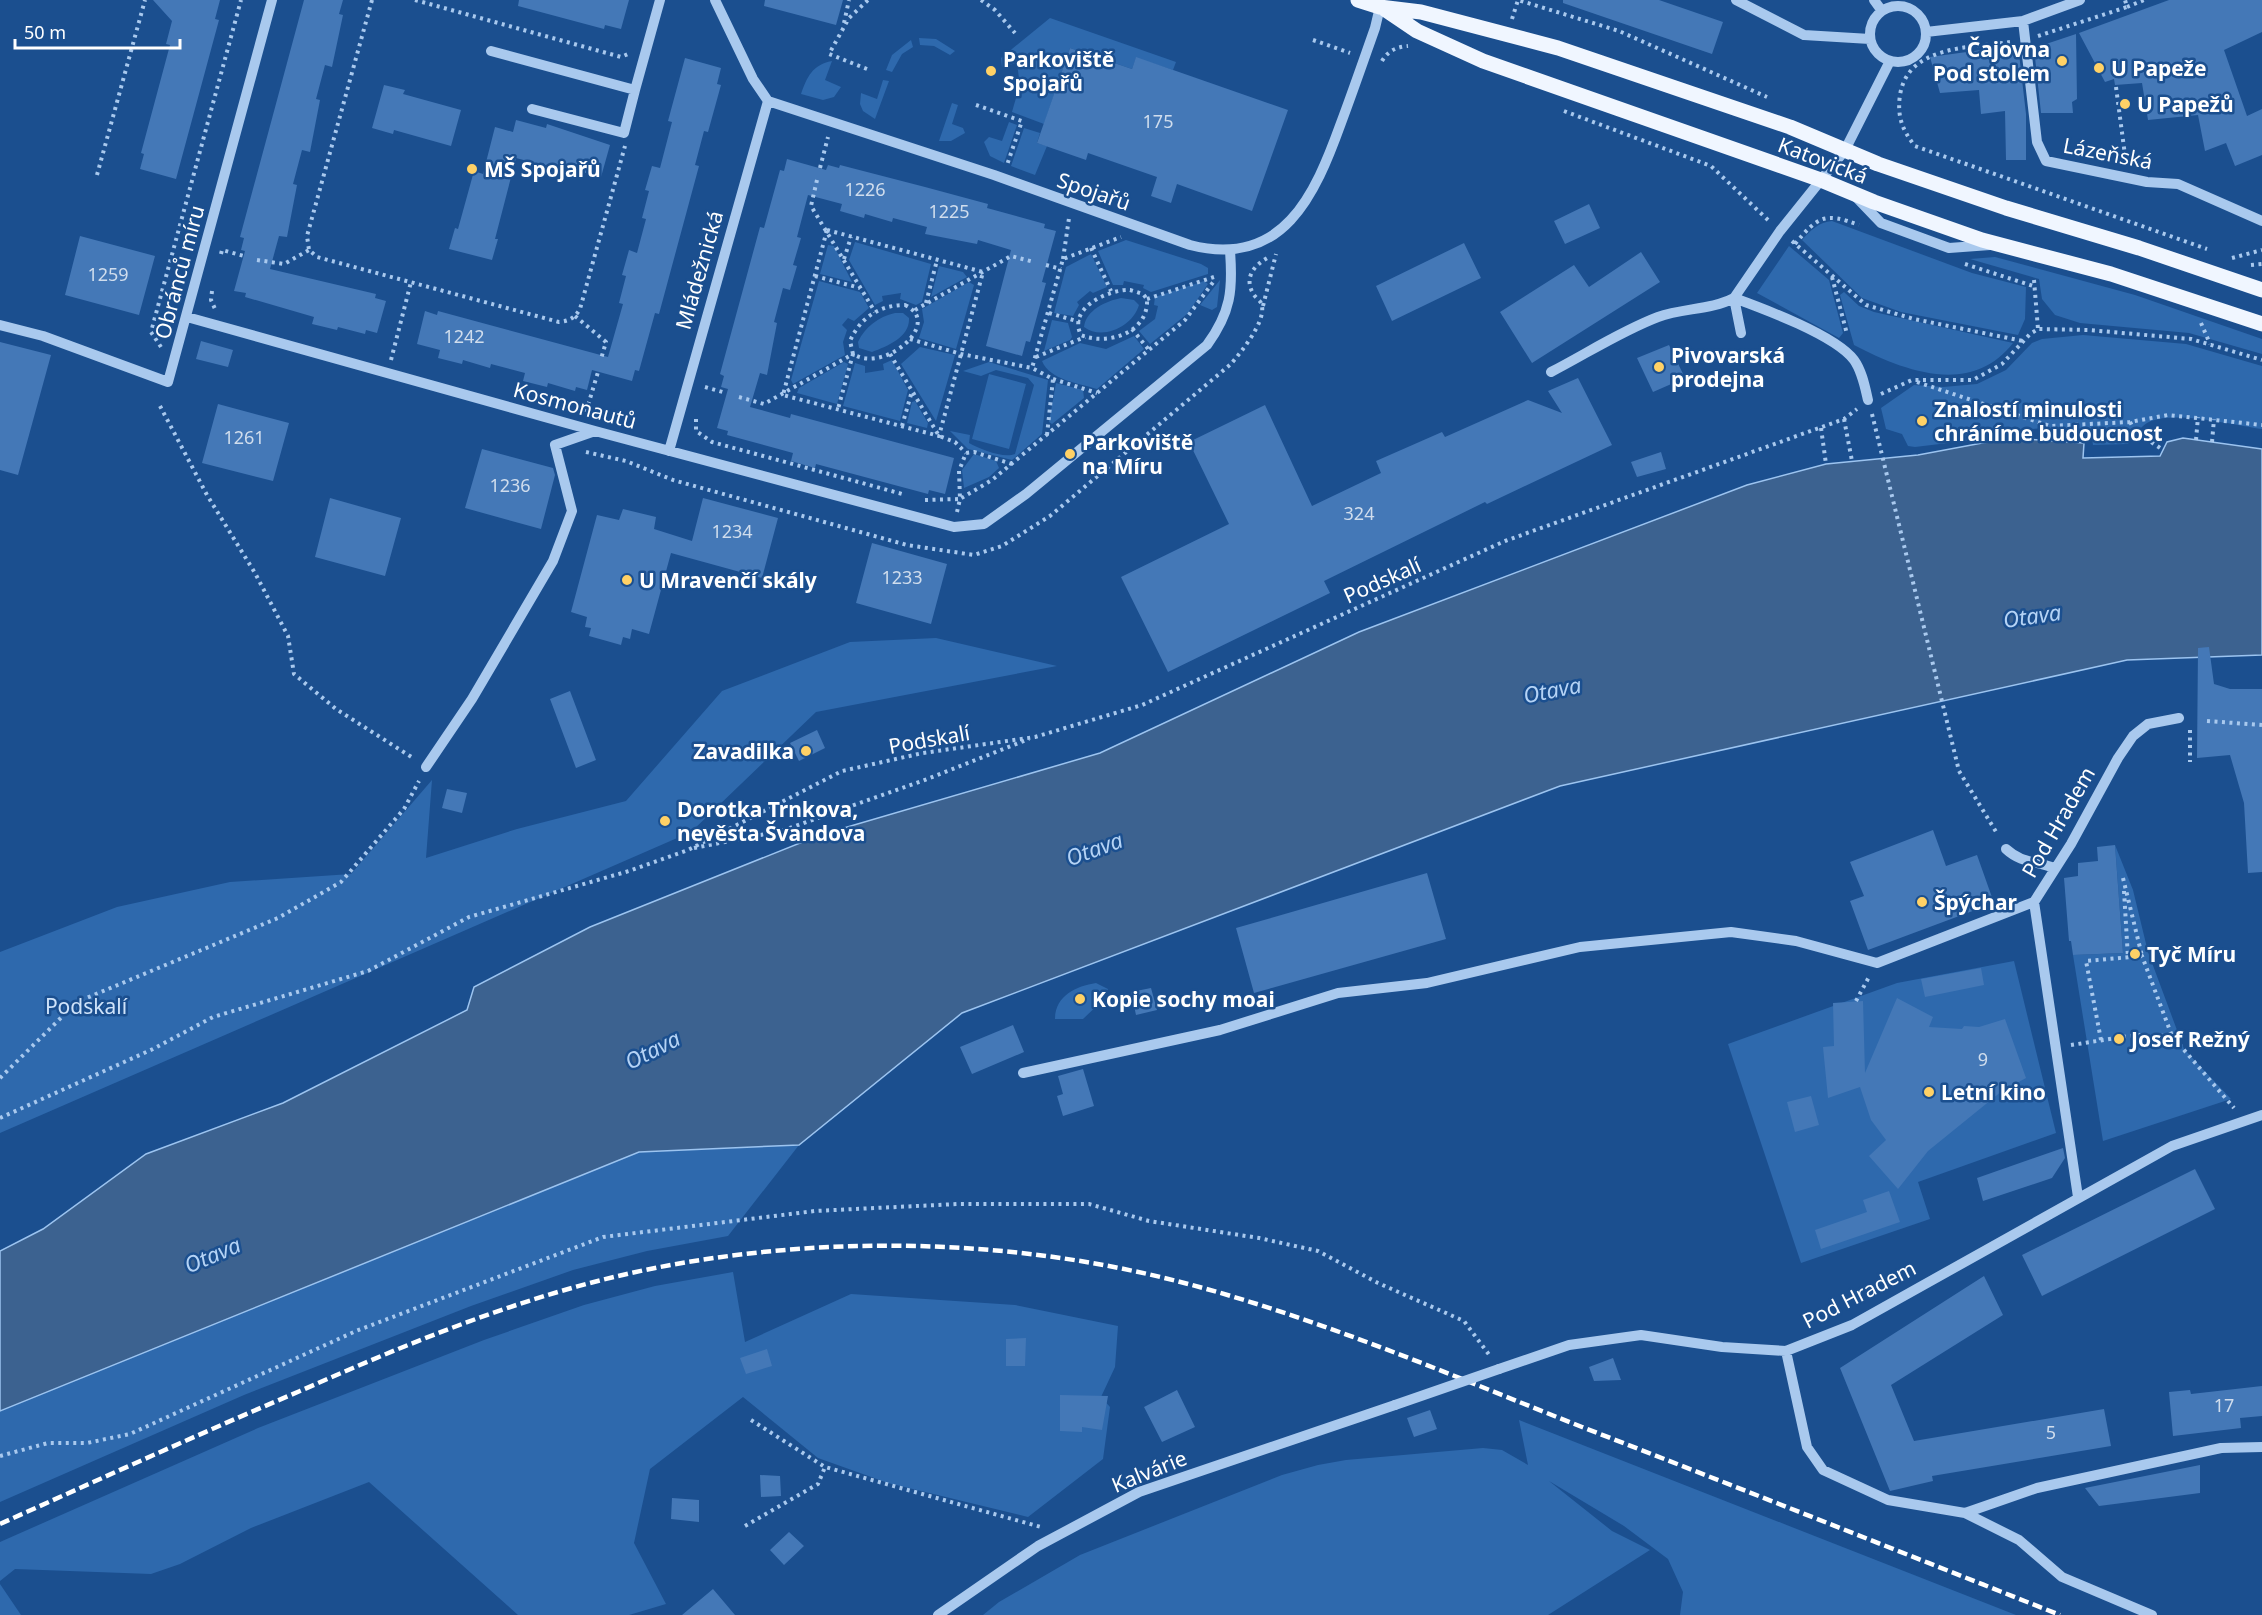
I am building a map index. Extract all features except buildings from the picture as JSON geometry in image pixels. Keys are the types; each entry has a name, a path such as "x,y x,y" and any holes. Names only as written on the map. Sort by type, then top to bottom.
{"main road":[{"name":"Katovická","path":"1358,0 1380,7 1421,12 1542,43 1790,127 1845,150 2006,208 2139,248 2262,290"},
{"name":"Katovická","path":"1380,7 1417,31 1483,61 1996,244 2138,282 2262,324"}],"street":[{"name":"Obránců míru","path":"0,325 43,336 168,382 272,0"},
{"path":"532,109 624,133 660,0"},
{"path":"715,0 756,84 768,101"},
{"path":"1736,0 1804,35 1870,39"},
{"path":"1874,0 1882,11"},
{"path":"1926,32 2023,21 2080,0"},
{"path":"1893,6 1905,7 1916,12 1923,21 1926,41 1916,56 1908,61 1890,61 1877,52 1870,39 1872,23 1882,11 1893,6"},
{"name":"Spojařů","path":"768,101 1002,178 1190,245 1210,250 1230,251 1256,245 1279,232 1311,195 1326,164 1376,27 1380,7"},
{"name":"Lázeňská","path":"2023,21 2027,39 2037,142 2046,161 2147,182 2178,184 2262,221"},
{"path":"491,51 635,90"},
{"path":"1551,372 1657,318 1686,309 1722,304 1734,298 1780,231 1845,150 1890,61"},
{"name":"Mládežnická","path":"669,451 768,101"},
{"path":"954,527 984,524 1026,494 1207,345 1222,322 1230,303 1232,276 1230,251"},
{"path":"1734,298 1741,333"},
{"path":"1734,298 1777,314 1820,335 1853,359 1868,400"},
{"name":"Kosmonautů","path":"187,317 595,431 954,527"},
{"path":"426,767 472,699 554,561 572,511 555,445 595,431"},
{"name":"Pod Hradem","path":"2078,1197 2034,902 2071,844 2118,758 2133,736 2148,724 2179,718"},
{"path":"2006,849 2027,863 2054,868"},
{"path":"1023,1073 1220,1030 1338,993 1427,983 1580,947 1731,932 1796,941 1877,963 2034,902"},
{"name":"Pod Hradem","path":"1395,1405 1569,1345 1641,1335 1722,1347 1786,1351 1852,1324 2172,1146 2262,1116"},
{"path":"1786,1351 1807,1447 1823,1470 1888,1500 1965,1513 2019,1540 2062,1577 2152,1615"},
{"name":"Kalvárie","path":"938,1615 1038,1546 1138,1492 1395,1405"},
{"path":"1965,1513 2037,1488 2221,1448 2262,1447"}],"path":[{"path":"96,175 145,0"},
{"path":"176,356 159,345 151,332 241,0"},
{"path":"372,0 307,236 309,250 317,257 559,322 575,316 580,309 628,136"},
{"path":"415,0 621,57 628,54 634,47"},
{"path":"849,0 844,25 829,54 867,69"},
{"path":"844,25 868,0"},
{"path":"981,0 995,10 1015,33"},
{"path":"1518,0 1619,31 1767,97"},
{"path":"2125,0 2127,7"},
{"path":"2144,0 2027,39 1933,54 1909,70 1902,87 1898,110 1904,132 1915,146 2210,250"},
{"path":"1313,40 1350,53"},
{"path":"1382,62 1387,53 1396,48 1412,47"},
{"path":"2116,87 2125,152"},
{"path":"976,105 1022,122 1002,178"},
{"path":"1560,109 1711,166 1780,231 1866,305 1914,319 2024,341"},
{"path":"820,168 829,133 840,137"},
{"path":"818,180 811,206 875,312"},
{"path":"1032,368 1061,268 1069,216 1080,220"},
{"path":"827,230 983,272"},
{"path":"783,395 827,230"},
{"path":"1063,259 1125,235 1114,231"},
{"path":"844,260 851,237"},
{"path":"1091,248 1111,291"},
{"path":"1262,306 1251,289 1249,278 1252,270 1260,262 1283,249"},
{"path":"219,262 222,250 244,256"},
{"path":"257,260 284,264 309,250"},
{"path":"2232,258 2262,250"},
{"path":"555,445 626,461 674,480 907,545 974,555 1002,546 1050,516 1231,364 1249,342 1262,306 1276,254"},
{"path":"2221,254 2239,261"},
{"path":"915,310 1011,256 1034,262"},
{"path":"926,304 937,260"},
{"path":"1984,262 1974,267 2033,286"},
{"path":"2247,263 2262,264"},
{"path":"1046,265 1061,268"},
{"path":"1213,269 1216,276"},
{"path":"939,436 983,272"},
{"path":"815,276 860,288"},
{"path":"1147,298 1216,276 1249,278"},
{"path":"921,500 960,498 980,488 1012,464 1185,320 1216,276"},
{"path":"1832,276 1853,359"},
{"path":"2034,279 2038,329"},
{"path":"390,361 411,282"},
{"path":"214,283 211,300 213,306 223,314"},
{"path":"1084,337 1078,329 1090,304 1111,291 1130,290 1143,294 1147,298"},
{"path":"1036,358 1084,337 1105,340 1123,336 1132,329 1144,313 1147,298"},
{"path":"838,409 853,354 850,341 855,328 875,312 894,305 904,305 915,310"},
{"path":"853,354 861,360 874,360 890,354 910,339 918,326 915,310"},
{"path":"1049,313 1080,322"},
{"path":"575,316 606,342 601,359"},
{"path":"2196,320 2202,324 2210,344"},
{"path":"1132,329 1149,350"},
{"path":"1912,380 1973,380 2002,364 2038,329 2089,330 2191,339 2262,360"},
{"path":"910,339 961,354 1032,368 1053,379 1097,393"},
{"path":"739,397 764,404 853,354"},
{"path":"890,354 939,436"},
{"path":"379,358 402,364"},
{"path":"576,409 587,412 598,372"},
{"path":"702,397 708,376"},
{"path":"1047,435 1053,379"},
{"path":"1912,380 2050,426 2130,422 2168,415 2262,425"},
{"name":"Podskalí","path":"0,1118 153,1049 213,1017 368,971 469,917 628,871 688,850 842,771 923,753 1035,737 1142,705 1505,541 1844,419 1868,400 1912,380"},
{"path":"705,387 726,393"},
{"path":"902,426 912,390"},
{"path":"783,395 939,436 955,442 966,453"},
{"path":"1868,400 1959,771 2006,849"},
{"path":"0,1078 77,1002 278,918 341,882 404,808 426,767 336,709 294,674 288,636 255,573 207,495 160,406"},
{"path":"697,415 696,431 712,442 911,497"},
{"path":"2196,440 2198,417"},
{"path":"1844,419 1852,461"},
{"path":"2212,442 2214,419"},
{"path":"2130,422 2135,430 2163,450"},
{"path":"2048,441 2050,426"},
{"path":"1821,428 1826,464"},
{"path":"966,453 974,452 1012,464"},
{"path":"954,527 960,498 959,471 966,453"},
{"path":"2190,720 2190,762"},
{"path":"2207,721 2262,725"},
{"path":"688,850 781,831 922,781 1035,737"},
{"path":"2128,958 2123,878 2142,956 2172,1036 2245,1120"},
{"path":"2102,1041 2086,961 2142,956"},
{"path":"1856,1001 1877,963"},
{"path":"2056,1048 2136,1035 2172,1036"},
{"path":"0,1456 48,1443 87,1443 130,1434 331,1342 436,1298 603,1237 815,1211 957,1204 1089,1204 1149,1221 1259,1238 1318,1251 1378,1282 1464,1321 1499,1369"},
{"path":"751,1420 825,1467 1062,1533"},
{"path":"745,1526 818,1484 825,1467"}],"green space":[{"path":"1050,18 1176,62 1173,70 1136,58 1132,69 1070,48 1044,124 1012,112 1018,88 1018,69 1016,63 1002,67 1001,58"},
{"path":"919,38 936,39 955,51 950,55 934,46 920,45"},
{"path":"911,40 913,47 902,54 892,72 886,70 892,55"},
{"path":"832,61 825,80 841,87 834,97 823,100 801,94 811,73 820,65"},
{"path":"883,80 889,81 875,119 863,111 860,104 861,93 877,99"},
{"path":"952,103 958,105 952,124 963,128 965,133 951,141 939,141"},
{"path":"1009,122 1017,125 1004,163 990,156 984,142 989,137 1002,141"},
{"path":"1024,128 1040,133 1037,143 1047,146 1035,175 1011,166"},
{"path":"1832,221 1972,273 2026,287 2025,319 2018,335 1901,312 1862,298 1802,240 1816,227"},
{"path":"1126,240 1201,264 1208,268 1208,274 1151,292 1143,288 1144,285 1124,281 1123,285 1113,285 1098,251"},
{"path":"855,242 931,264 922,302 916,305 900,299 901,293 882,296 883,301 875,305 849,260"},
{"path":"828,245 834,246 852,282 820,274"},
{"path":"1789,246 1829,280 1843,333 1839,338 1757,293"},
{"path":"1091,254 1107,287 1093,293 1090,291 1077,302 1079,305 1073,316 1054,313 1066,267"},
{"path":"1995,257 2135,295 2262,339 2262,354 2189,333 2080,323 2055,315 2042,299 2039,279 1970,259"},
{"path":"939,266 963,272 967,277 931,297"},
{"path":"1220,280 1217,307 1212,310 1200,305"},
{"path":"819,281 860,292 869,308 854,321 848,318 842,325 847,330 843,342 845,355 793,384 791,380"},
{"path":"1204,281 1208,284 1187,314 1150,344 1139,331 1155,319 1158,306 1154,305 1155,297"},
{"path":"969,282 974,285 956,349 919,338 924,322 922,309"},
{"path":"1844,292 1859,306 1874,312 2013,343 1996,360 1977,370 1957,374 1936,374 1915,370 1873,355 1854,345 1840,295"},
{"path":"1121,298 1134,300 1139,305 1136,313 1124,325 1108,332 1092,331 1084,327 1093,311 1109,301"},
{"path":"895,313 903,313 909,318 902,336 891,344 872,352 859,348 858,342 868,327"},
{"path":"1052,320 1068,323 1072,337 1044,351"},
{"path":"2083,335 2186,344 2262,366 2262,429 2176,417 2162,418 2147,423 2128,444 2093,445 2092,437 2044,428 2007,431 2006,436 1915,447 1908,446 1902,434 1886,429 1881,408 1914,385 1943,387 1977,384 2006,370 2032,343 2042,339"},
{"path":"1134,336 1144,349 1097,389 1058,377 1051,373 1042,361 1080,343 1106,349"},
{"path":"920,347 955,355 936,421 901,364"},
{"path":"892,360 908,390 900,421 843,406 855,363 865,366 865,373 884,370 883,364"},
{"path":"844,362 848,364 837,404 797,393 799,388"},
{"path":"989,362 1048,380 1042,434 1012,460 968,449 950,431 970,435 969,443 985,450 1005,455 1015,454 1034,385 1028,378 996,370 981,376 963,371"},
{"path":"989,374 1026,384 1009,449 972,439"},
{"path":"1056,383 1083,390 1084,398 1052,424 1049,422"},
{"path":"915,401 928,423 927,428 907,423 912,402"},
{"path":"974,454 996,461 999,468 989,477 964,488 962,470"},
{"name":"Podskalí","path":"936,638 1057,666 816,712 691,832 0,1133 0,952 117,907 230,882 351,874 432,780 426,858 517,829 626,801 722,691 850,642"},
{"path":"2115,845 2133,890 2148,952 2184,1049 2231,1099 2103,1141 2073,955 2123,953"},
{"path":"2014,961 2056,1133 1918,1182 1930,1219 1801,1263 1728,1044 1897,983"},
{"path":"1096,983 1108,989 1104,999 1083,1019 1055,1019 1056,1011 1063,998 1074,990"},
{"path":"799,1145 728,1236 647,1251 573,1270 471,1306 244,1395 0,1502 0,1411 639,1152"},
{"path":"733,1272 745,1342 851,1294 1015,1305 1118,1326 1115,1367 1101,1397 1110,1407 1103,1459 1028,1517 888,1483 818,1458 743,1397 650,1469 634,1543 666,1604 629,1615 518,1615 369,1482 251,1528 180,1564 151,1574 15,1569 0,1581 0,1542 258,1428 484,1340 584,1305 655,1286"},
{"path":"1519,1420 2016,1615 1680,1615 1683,1592 1668,1559 1624,1526 1549,1481 1612,1531 1650,1550 1548,1615 983,1615 999,1602 1080,1555 1282,1475 1318,1465 1346,1460 1483,1448 1502,1450 1528,1465"},
{"path":"0,1584 21,1615 0,1615"}],"water":[{"name":"Otava","path":"2009,438 2084,443 2083,458 2160,456 2167,442 2183,438 2262,449 2262,655 2127,660 1560,786 962,1013 799,1145 639,1152 0,1411 0,1251 43,1229 146,1154 283,1103 467,1010 474,987 590,927 820,835 1100,753 1359,632 1747,485 1826,464 1918,455"}],"railway":[{"path":"0,1524 390,1352 482,1317 575,1287 671,1265 736,1255 867,1246 933,1247 999,1251 1064,1259 1129,1270 1242,1299 1340,1332 1437,1369 2060,1615"}],"place":[{"name":"Čajovna Pod stolem","path":"2062,61"},
{"name":"U Papeže","path":"2099,68"},
{"name":"Parkoviště Spojařů","path":"991,71"},
{"name":"U Papežů","path":"2125,104"},
{"name":"MŠ Spojařů","path":"472,169"},
{"name":"Pivovarská prodejna","path":"1659,367"},
{"name":"Znalostí minulosti chráníme budoucnost","path":"1922,421"},
{"name":"Parkoviště na Míru","path":"1070,454"},
{"name":"U Mravenčí skály","path":"627,580"},
{"name":"Zavadilka","path":"806,751"},
{"name":"Dorotka Trnkova, nevěsta Švandova","path":"665,821"},
{"name":"Špýchar","path":"1922,902"},
{"name":"Tyč Míru","path":"2135,954"},
{"name":"Kopie sochy moai","path":"1080,999"},
{"name":"Josef Režný","path":"2119,1039"},
{"name":"Letní kino","path":"1929,1092"}]}
